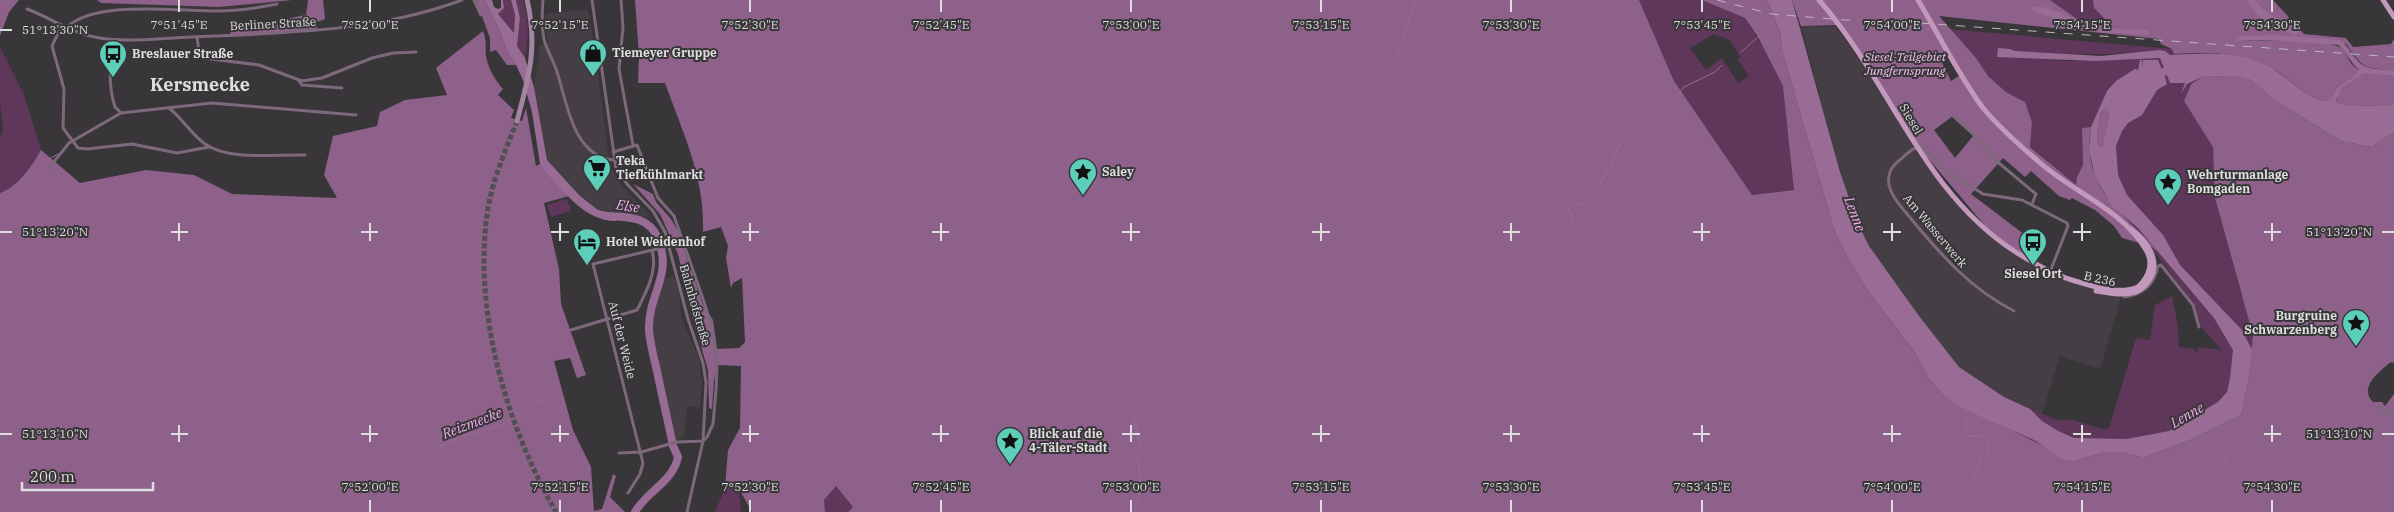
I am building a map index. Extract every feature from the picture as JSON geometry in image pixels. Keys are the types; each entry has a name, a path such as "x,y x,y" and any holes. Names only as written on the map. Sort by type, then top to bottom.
{"main road":[{"path":"517,121 533,56 534,35 527,0"},
{"name":"Siesel","path":"1819,0 1830,13 1916,147"},
{"name":"B 236","path":"1916,147 1952,197 1972,218 1997,240 2050,272 2084,287 2107,293 2124,294 2137,292 2143,288 2152,276 2154,257 2144,241 2107,209 2061,180 2039,163 1992,118 1974,94 1918,0"},
{"path":"2383,0 2394,17"}],"street":[{"name":"Berliner Straße","path":"27,9 90,36 117,40 275,35 404,18 462,0"},
{"path":"474,0 480,15"},
{"path":"544,0 545,41 558,77 570,121 580,138 591,149 604,159 614,160"},
{"name":"Bahnhofstraße","path":"592,0 614,160 621,177 653,211 670,246 688,319 703,363 706,383 702,441 687,512"},
{"path":"619,453 641,452 677,442 702,441 707,437 713,424 717,366 712,327 682,234 674,216 658,198 637,146 633,145 619,69 623,27 621,0"},
{"path":"67,27 78,15 86,11 120,5 216,11 277,4"},
{"path":"62,25 52,46 64,89 63,128 81,149 132,144 177,153 209,147"},
{"path":"197,37 199,52 203,58 259,65 299,80 322,78 362,60 385,54 416,52"},
{"path":"117,40 110,62 110,78 115,107 121,113"},
{"path":"299,80 302,85 306,86 342,88"},
{"path":"50,168 63,148 73,140 121,113 212,103 356,115"},
{"path":"168,108 195,136 209,147 233,154 305,154"},
{"path":"1953,116 1974,135 1994,159 2036,194 2032,204"},
{"path":"613,152 633,145"},
{"name":"Siesel","path":"1916,147 1923,147 1944,169 1984,194 2012,197 2032,204 2067,222 2068,226 2050,272"},
{"name":"Am Wasserwerk","path":"1916,147 1892,168 1888,178 1890,190 1947,262 1970,284 2014,311"},
{"name":"Auf der Weide","path":"628,493 643,468 641,452 593,264 670,246"},
{"path":"571,330 638,310 654,270 654,250"},
{"path":"2124,297 2144,291 2152,281 2158,266 2161,265 2192,305 2199,326"},
{"path":"2378,406 2385,412 2394,414"}],"shaded area":[{"path":"485,0 492,0 494,7 498,9 501,8 501,0 503,0 504,8 498,14 514,33 515,15 511,0 516,0 520,18 517,46 525,58 534,87 547,160 580,196 598,210 617,214 616,221 605,220 584,210 567,195 540,164 532,112 523,80 508,53"},
{"path":"503,0 511,0 515,15 514,33 498,14 504,8"},
{"path":"516,0 523,0 526,14 528,36 525,58 517,46 520,18"},
{"path":"1639,0 1702,0 1745,18 1766,52 1798,20 1841,177 1856,220 1867,244 1909,304 1957,366 1794,183 1794,190 1752,195 1674,81","holes":["1714,34 1730,40 1740,57 1737,59 1749,76 1738,83 1722,58 1706,70 1690,48"]},
{"path":"1767,0 1792,0 1840,172 1858,224 1869,246 1919,316 1959,367 2004,397 2030,409 2042,421 2058,431 2074,438 2127,439 2169,431 2218,402 2227,392 2230,379 2233,350 2214,318 2138,228 2112,206 2095,177 2089,150 2091,127 2107,91 2116,81 2135,69 2138,70 2140,60 2142,60 2143,67 2143,60 2158,60 2162,70 2157,73 2159,75 2164,74 2167,84 2157,90 2142,115 2128,123 2122,131 2116,146 2118,175 2127,195 2163,235 2180,265 2242,330 2252,350 2249,377 2241,415 2190,440 2143,458 2122,452 2105,452 2074,461 2060,458 2036,441 1966,410 1945,397 1929,379 1914,351 1867,290 1835,232 1782,50 1780,32","holes":["2107,109 2109,117 2102,147 2098,145 2097,134 2101,111"]},
{"path":"2050,0 2093,0 2094,8 2115,27 2080,21"},
{"path":"2034,6 2057,11 2097,27 2149,30 2149,35 2099,32 2034,12 2032,10"},
{"path":"587,9 595,53 610,167 624,188 651,216 648,217 598,210 580,196 547,160 534,87 540,45 548,43 545,14"},
{"path":"1801,26 1836,27 1873,77 1917,145 1972,218 2023,257 2054,271 2095,285 2124,288 2100,369 2060,356 2042,414 2004,397 1959,367 1919,316 1869,246 1858,224 1840,172"},
{"path":"1949,29 2172,49 2175,54 2394,65 2394,137 2191,83 2184,101 2213,146 2215,198 2242,297 2257,305 2271,402 2059,482 1957,367 2005,398 2057,420 2072,420 2103,429 2109,428 2136,338 2150,340 2155,305 2172,296 2178,326 2179,347 2195,349 2195,353 2199,347 2222,350 2201,327 2194,304 2150,246 2156,251 2129,220 2094,119 2091,127 2082,128 2083,165 2077,177 2076,186 2030,146 2032,122 2025,102 2006,92 1988,76 1976,58","holes":["2010,49 2015,51 2077,54 2139,52 2139,59 2069,61 2012,57"]},
{"path":"2276,35 2339,40 2347,46 2360,64 2374,69 2394,70 2394,76 2364,73 2342,88 2336,100 2337,103 2354,106 2394,105 2394,132 2372,147 2341,141 2277,102 2251,80 2239,77 2204,76 2187,84 2181,94 2185,83 2170,83 2160,58 2095,61 1997,57 1998,48 2015,51 2101,56 2159,50 2165,51 2170,55 2208,53 2233,55 2246,57 2269,66 2302,91 2324,101 2331,97 2337,88 2353,77 2359,69 2338,45 2269,40 2236,41 2237,36"},
{"path":"0,47 24,95 41,150 19,181 0,193 0,136 3,130 0,101"},
{"path":"567,199 571,211 551,217 547,205"},
{"path":"674,276 680,297 681,318 699,358 702,383 700,407 687,406 684,438 675,440 654,352 652,329 653,316 665,278"},
{"path":"836,486 853,507 848,512 825,512 824,500"},
{"path":"725,488 739,489 741,512 715,512"}],"green space":[{"path":"0,0 19,0 9,12 0,36"},
{"path":"97,0 292,0 219,7 101,3"},
{"path":"308,0 323,0 325,19 317,22 317,29 275,34 230,34 231,29 306,15"},
{"path":"476,0 485,0 508,53 516,65 507,65 496,50 490,52 490,38"},
{"path":"635,0 1639,0 1674,81 1752,195 1794,190 1783,86 1758,37 1745,18 1702,0 1767,0 1780,32 1782,50 1835,232 1867,290 1914,351 1929,379 1945,397 2074,461 2105,452 2122,452 2143,458 2190,440 2241,415 2249,377 2253,335 2215,198 2213,147 2184,101 2191,84 2204,76 2239,77 2251,80 2277,102 2341,141 2372,147 2394,132 2394,363 2391,362 2372,380 2368,391 2373,402 2382,402 2385,406 2394,394 2394,512 848,512 853,507 836,486 824,500 825,512 752,512 739,489 725,488 728,450 740,428 741,366 718,365 714,380 712,409 709,408 708,370 692,316 678,254 660,214 633,184 653,194 656,202 671,219 678,231 703,305 713,320 717,349 739,348 745,342 742,278 733,283 731,288 726,258 728,246 721,227 703,232 703,212 697,174 665,83 638,83 639,56"},
{"name":"Siesel-Teilgebiet Jungfernsprung","path":"1792,0 2050,0 2080,21 2113,27 2094,8 2093,0 2273,0 2304,34 2346,38 2353,47 2391,44 2394,39 2394,70 2365,66 2346,44 2308,41 2334,45 2343,49 2352,65 2359,70 2324,101 2309,95 2269,66 2246,58 2211,53 2174,54 2172,49 2161,44 2159,39 1939,16 1976,58 1988,76 2006,92 2025,102 2032,122 2030,147 2076,185 2077,177 2083,165 2082,128 2091,127 2090,149 2092,168 2099,184 2119,211 2158,252 2150,246 2122,238 2114,226 2095,210 2072,198 2070,200 2059,196 2031,171 2025,177 2003,158 1971,194 2033,241 2023,257 1997,240 1917,145 1840,25 1801,26","holes":["2237,36 2308,41 2237,41","1948,50 1962,74 1951,81 1938,55","1953,116 1974,135 1955,158 1934,130"]},
{"path":"483,31 488,65 503,89 498,95 514,110 511,118 522,121 526,108 536,166 540,164 569,196 544,203 559,269 561,304 586,375 577,378 570,358 554,361 573,430 591,467 594,511 602,509 613,474 616,476 610,497 625,512 0,512 0,193 19,181 41,150 80,183 146,170 194,175 232,194 337,198 324,175 333,136 377,126 380,112 405,100 447,95 436,68"},
{"path":"2364,72 2394,76 2394,105 2354,106 2337,103 2337,97 2342,89"},
{"path":"2107,109 2109,117 2102,147 2098,145 2097,134 2101,111"}],"waterway":[{"path":"1404,36 1415,0"},
{"path":"2251,0 2264,15 2295,31"},
{"path":"1740,53 1759,36 1783,55"},
{"path":"1397,54 1399,49"},
{"path":"1673,101 1684,87 1715,72 1722,65"},
{"name":"Lenne","path":"2149,77 2175,68"},
{"path":"1574,205 1584,204 1591,198 1611,165 1620,143 1640,126 1654,118 1668,105"},
{"path":"49,159 58,154"},
{"path":"1567,224 1572,221 1572,214 1568,208"},
{"name":"Else","path":"607,216 637,219 649,225 658,238 662,252 663,264 652,306 649,330 673,446 678,457 671,473 635,512"},
{"name":"Reizmecke","path":"435,449 460,437 502,425 523,409 541,400"},
{"path":"1966,410 1967,429"},
{"path":"1134,417 1140,446"},
{"path":"1967,436 1981,436 1988,440 1988,452 1981,458 1980,465 1972,482"},
{"path":"1135,512 1141,483 1137,453"},
{"path":"2225,462 2226,453"}],"tunnel":[{"path":"517,121 496,175 490,197 484,246 485,286 489,326 508,404 522,442 556,512"}],"railway":[{"path":"1717,0 1771,14 1858,21"},
{"path":"1920,23 2394,57"}],"place":[{"name":"Tiemeyer Gruppe","path":"593,77"},
{"name":"Breslauer Straße","path":"113,78"},
{"name":"Teka Tiefkühlmarkt","path":"597,192"},
{"name":"Saley","path":"1083,196"},
{"name":"Wehrturmanlage Bomgaden","path":"2168,206"},
{"name":"Hotel Weidenhof","path":"587,266"},
{"name":"Siesel Ort","path":"2033,266"},
{"name":"Burgruine Schwarzenberg","path":"2356,347"},
{"name":"Blick auf die 4-Täler-Stadt","path":"1010,465"}],"district":[{"name":"Kersmecke","path":"200,85"}]}
